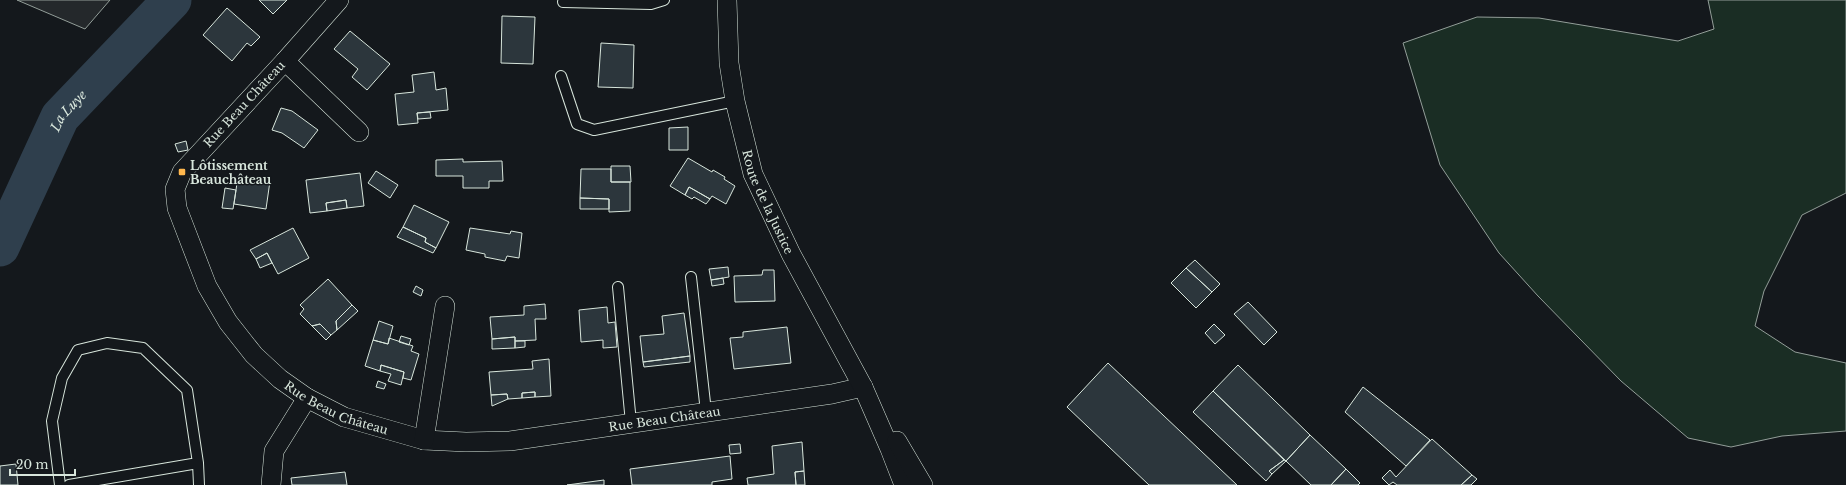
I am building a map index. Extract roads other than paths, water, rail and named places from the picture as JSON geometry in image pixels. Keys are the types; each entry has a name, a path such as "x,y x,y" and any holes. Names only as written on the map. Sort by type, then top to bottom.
{"street":[{"name":"Rue Beau Château","path":"339,0 286,61 182,172 175,189 177,208 207,286 228,322 254,355 280,379 307,398 344,417 424,440 466,442 510,441 832,394 863,387"},
{"name":"Route de la Justice","path":"727,0 729,63 735,101 753,174 791,254 863,387 923,485"},
{"path":"286,61 358,132"},
{"path":"424,440 445,306"},
{"name":"Route de la Justice","path":"863,387 904,485"},
{"path":"271,485 274,451 307,398"}],"lane":[{"path":"563,2 651,4 664,0"},
{"path":"561,76 577,124 594,130 735,101"},
{"path":"692,277 706,412"},
{"path":"618,287 631,423"},
{"path":"60,485 52,421 62,378 78,350 107,343 143,348 187,390 198,463 199,485"},
{"path":"69,485 198,463"}],"waterway":[{"name":"La Luye","path":"0,247 60,117 172,0"}],"place":[{"name":"Lôtissement Beauchâteau","path":"182,172"}]}
